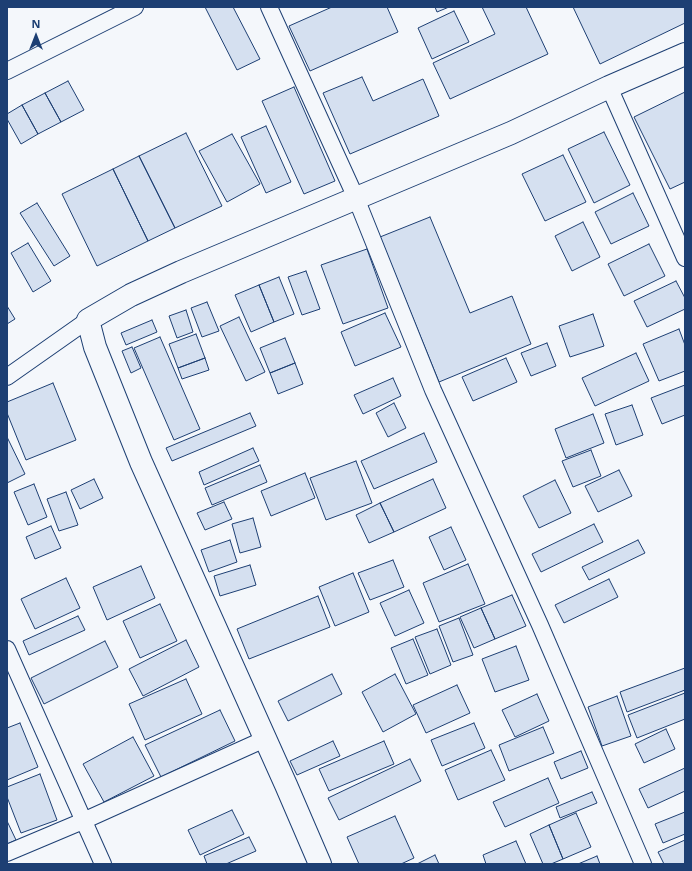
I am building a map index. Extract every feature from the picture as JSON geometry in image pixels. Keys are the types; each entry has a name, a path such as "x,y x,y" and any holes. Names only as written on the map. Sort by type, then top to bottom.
{"highway":[{"path":"320,864 141,462 94,347 88,320 131,295 156,283 511,133 609,87 685,54"}],"street":[{"path":"7,71 135,7"},
{"path":"269,7 356,198 433,390 540,625 643,864"},
{"path":"609,87 685,258"},
{"path":"7,377 88,320"},
{"path":"7,649 102,864"},
{"path":"7,853 83,821 265,739"}],"building":[{"path":"205,7 233,7 260,59 237,70"},
{"path":"332,7 387,7 398,32 310,71 289,26"},
{"path":"435,7 449,7 437,12"},
{"path":"482,7 526,7 548,54 450,99 433,63 495,34"},
{"path":"573,7 685,7 685,23 600,64"},
{"path":"454,11 469,42 432,59 418,28"},
{"path":"362,77 373,101 423,79 439,116 350,154 323,93"},
{"path":"68,81 84,110 61,122 45,93"},
{"path":"294,87 335,181 304,194 262,101"},
{"path":"685,92 685,182 670,189 634,117"},
{"path":"45,93 61,122 38,134 22,105"},
{"path":"22,105 38,134 21,144 7,119 7,114"},
{"path":"266,126 291,182 266,193 241,137"},
{"path":"604,132 630,185 594,203 568,149"},
{"path":"186,133 222,206 175,228 139,156"},
{"path":"232,134 260,184 227,202 199,151"},
{"path":"563,155 586,202 545,221 522,174"},
{"path":"139,156 175,228 148,241 113,169"},
{"path":"113,169 148,241 97,266 62,194"},
{"path":"633,193 649,226 611,244 595,212"},
{"path":"37,203 70,256 54,266 20,213"},
{"path":"430,217 470,313 512,296 531,344 439,382 380,237"},
{"path":"583,222 600,257 572,271 555,236"},
{"path":"28,243 51,281 33,292 11,253"},
{"path":"649,244 665,276 624,296 608,264"},
{"path":"367,249 388,308 343,324 321,265"},
{"path":"306,271 320,309 302,315 288,277"},
{"path":"279,277 294,314 274,322 259,285"},
{"path":"676,281 685,298 685,309 647,327 634,301"},
{"path":"259,285 274,322 251,332 235,295"},
{"path":"207,302 219,331 202,337 191,308"},
{"path":"7,306 15,319 7,324"},
{"path":"186,310 193,332 177,338 169,316"},
{"path":"385,313 401,347 355,366 341,332"},
{"path":"593,314 604,346 570,357 559,326"},
{"path":"239,317 265,372 246,381 220,326"},
{"path":"152,320 157,332 126,345 121,333"},
{"path":"679,329 685,345 685,371 659,381 643,344"},
{"path":"196,334 205,358 178,368 169,344"},
{"path":"160,337 200,429 174,440 134,348"},
{"path":"285,338 295,363 270,373 260,348"},
{"path":"547,343 556,366 531,376 521,353"},
{"path":"132,347 141,368 131,373 122,351"},
{"path":"636,353 649,381 595,406 582,378"},
{"path":"205,358 209,370 182,379 178,368"},
{"path":"506,358 517,382 473,401 462,377"},
{"path":"295,363 303,384 278,394 270,373"},
{"path":"393,378 401,396 363,414 354,395"},
{"path":"53,383 76,440 26,460 7,413 7,402"},
{"path":"685,385 685,415 662,424 651,398"},
{"path":"394,403 406,428 388,437 376,413"},
{"path":"632,405 643,435 616,445 605,414"},
{"path":"250,413 256,426 172,461 166,448"},
{"path":"593,414 604,443 566,458 555,429"},
{"path":"424,433 437,462 374,489 361,461"},
{"path":"7,437 25,474 7,483"},
{"path":"253,448 259,461 204,485 199,472"},
{"path":"591,450 601,476 573,487 562,461"},
{"path":"356,461 372,503 326,520 310,478"},
{"path":"260,465 267,482 212,505 205,488"},
{"path":"619,470 632,496 598,512 585,486"},
{"path":"305,473 315,498 271,516 261,491"},
{"path":"94,479 103,498 80,509 71,490"},
{"path":"433,479 446,508 394,532 380,503"},
{"path":"555,480 571,513 539,528 523,496"},
{"path":"34,484 47,517 28,525 14,492"},
{"path":"66,492 78,525 59,531 47,499"},
{"path":"224,502 232,519 205,530 197,513"},
{"path":"380,503 394,532 369,543 356,515"},
{"path":"253,518 261,547 240,553 232,524"},
{"path":"594,524 603,542 541,572 532,554"},
{"path":"51,526 61,548 35,559 26,537"},
{"path":"451,527 466,560 444,570 429,537"},
{"path":"230,540 237,562 209,572 201,550"},
{"path":"638,540 645,553 589,580 582,567"},
{"path":"393,560 404,587 370,600 358,573"},
{"path":"468,564 485,604 439,622 423,583"},
{"path":"250,565 256,585 220,596 214,576"},
{"path":"141,566 155,598 107,620 93,587"},
{"path":"353,573 369,612 335,626 319,587"},
{"path":"66,578 80,608 35,629 21,599"},
{"path":"609,579 618,597 564,623 555,605"},
{"path":"409,590 424,623 395,636 380,603"},
{"path":"512,595 526,626 495,639 481,608"},
{"path":"318,596 330,627 249,659 237,629"},
{"path":"160,604 177,641 140,658 123,621"},
{"path":"481,608 495,639 474,648 460,617"},
{"path":"78,616 85,630 29,655 23,641"},
{"path":"459,618 473,655 453,662 439,626"},
{"path":"437,629 451,665 430,674 415,637"},
{"path":"413,639 428,675 406,684 391,648"},
{"path":"186,640 199,667 143,696 129,669"},
{"path":"105,641 118,667 44,704 31,678"},
{"path":"516,646 529,680 495,692 482,659"},
{"path":"685,668 685,690 627,712 620,692"},
{"path":"332,674 342,694 288,721 278,701"},
{"path":"395,674 416,714 383,732 362,692"},
{"path":"186,679 202,714 145,740 129,704"},
{"path":"457,685 470,713 426,733 413,705"},
{"path":"685,693 685,719 637,738 628,715"},
{"path":"537,694 549,721 515,737 502,710"},
{"path":"617,696 631,736 602,746 588,707"},
{"path":"220,710 235,741 161,777 145,745"},
{"path":"20,723 38,767 7,780 7,728"},
{"path":"474,723 485,748 442,766 431,740"},
{"path":"543,727 554,753 509,771 499,745"},
{"path":"666,729 675,749 644,763 635,744"},
{"path":"133,737 154,776 104,802 83,764"},
{"path":"333,741 340,756 297,775 290,761"},
{"path":"384,741 394,764 329,791 319,769"},
{"path":"491,750 505,780 458,800 445,770"},
{"path":"581,751 588,768 561,779 554,762"},
{"path":"410,759 421,781 339,820 328,798"},
{"path":"685,768 685,791 648,808 639,789"},
{"path":"40,774 57,820 21,833 7,797 7,787"},
{"path":"548,778 559,803 505,827 493,802"},
{"path":"592,792 597,803 560,818 556,807"},
{"path":"232,810 244,834 200,855 188,830"},
{"path":"685,812 685,834 663,843 655,824"},
{"path":"576,813 591,847 563,859 549,825"},
{"path":"395,816 414,858 401,864 359,864 347,837"},
{"path":"7,821 16,840 7,844"},
{"path":"549,825 563,859 551,864 543,864 530,834"},
{"path":"249,837 256,851 226,864 207,864 204,856"},
{"path":"685,840 685,864 664,864 658,852"},
{"path":"516,841 526,864 486,864 483,855"},
{"path":"435,855 439,864 417,864"},
{"path":"597,856 600,864 578,864"}]}
